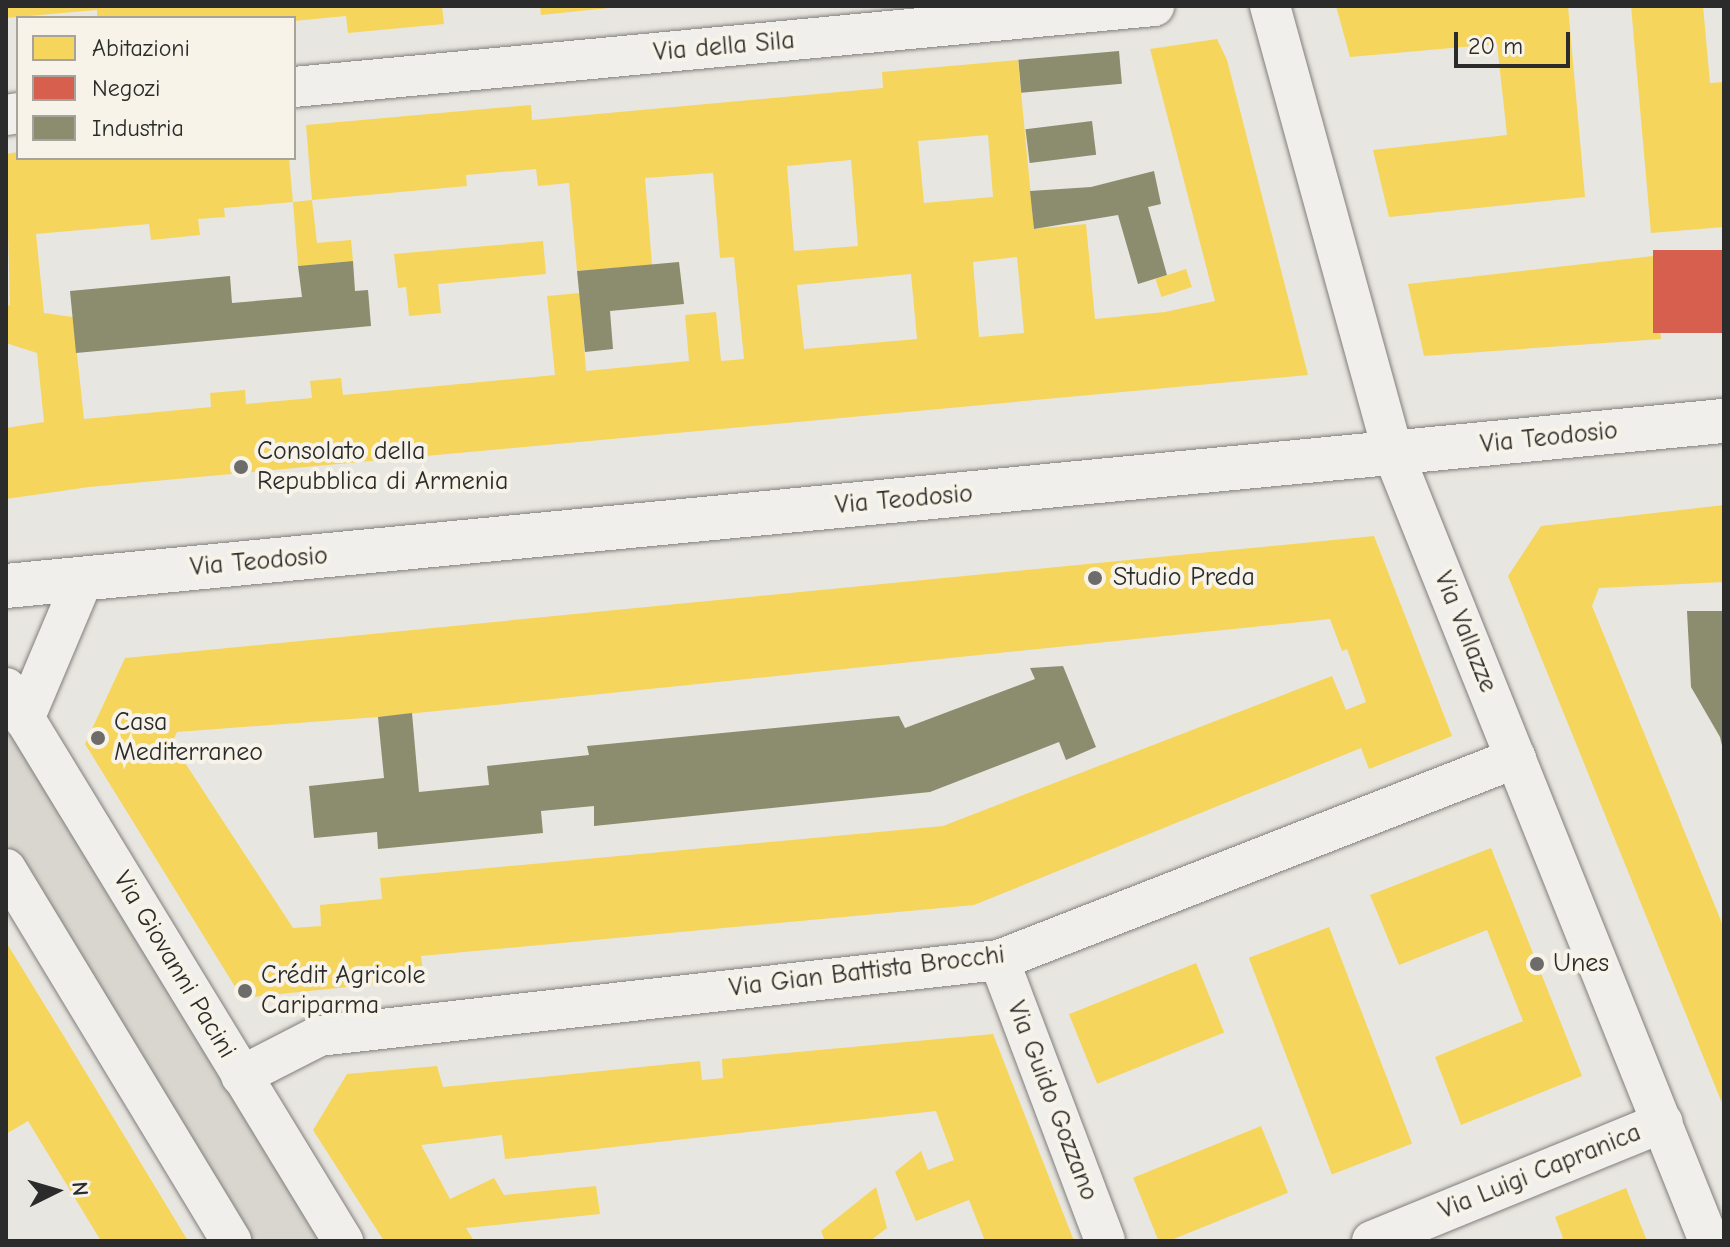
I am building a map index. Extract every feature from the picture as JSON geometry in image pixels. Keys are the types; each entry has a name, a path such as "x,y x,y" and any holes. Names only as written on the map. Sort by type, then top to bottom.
{"street":[{"name":"Via della Sila","path":"296,87 1154,6"},
{"name":"Via Vallazze","path":"1270,6 1393,453 1709,1241"},
{"name":"Via Teodosio","path":"6,586 1724,421"},
{"path":"15,704 83,579"},
{"name":"Via Giovanni Pacini","path":"15,704 343,1241"},
{"name":"Via Gian Battista Brocchi","path":"241,1076 319,1036 999,960 1516,758"},
{"path":"6,869 231,1241"},
{"name":"Via Guido Gozzano","path":"999,960 1105,1241"},
{"name":"Via Luigi Capranica","path":"1372,1241 1663,1122"}],"shaded area":[{"path":"6,727 320,1241 251,1241 6,841"}],"building: Abitazioni":[{"path":"6,6 442,6 444,24 348,33 346,16 296,21 296,16 97,16 97,10 6,18"},
{"path":"540,6 609,6 609,8 541,15"},
{"path":"1336,6 1568,6 1585,197 1389,217 1373,150 1507,135 1497,44 1350,57"},
{"path":"1631,6 1703,6 1710,83 1724,82 1724,227 1651,233"},
{"path":"1217,39 1227,60 1308,375 89,487 6,499 6,428 44,422 37,353 6,343 6,304 10,306 6,154 16,152 16,160 289,160 293,202 224,208 225,217 198,219 200,235 151,240 149,224 36,234 44,313 73,317 84,419 211,407 210,393 245,390 246,404 312,398 310,381 341,378 343,395 555,375 547,296 580,293 586,371 689,361 685,315 716,312 721,361 744,359 734,257 720,258 713,173 645,178 652,265 577,271 569,183 538,186 536,169 466,175 467,186 312,200 306,125 531,105 532,120 883,88 882,72 1018,60 1034,229 1086,224 1095,319 1165,312 1215,301 1150,49","holes":["988,135 993,197 924,203 918,141","851,160 858,246 794,251 787,166","1017,257 1024,333 979,337 973,262","911,274 917,339 804,349 797,285"]},
{"path":"312,200 317,243 351,240 353,261 298,266 293,202"},
{"path":"543,241 546,274 438,284 441,313 409,316 406,287 398,288 394,254"},
{"path":"1653,256 1661,339 1424,356 1408,284"},
{"path":"1186,269 1192,287 1161,297 1156,279"},
{"path":"1724,505 1724,582 1599,588 1592,606 1724,928 1724,1108 1508,576 1541,526"},
{"path":"1374,536 1452,736 1369,769 1361,748 974,905 421,956 424,979 242,998 85,744 125,658","holes":["1330,619 1342,651 1347,649 1366,702 1346,710 1332,676 943,826 380,878 382,899 320,905 321,926 293,928 172,743 177,732 378,717"]},
{"path":"1491,848 1582,1076 1461,1125 1435,1057 1523,1021 1487,930 1399,965 1370,895"},
{"path":"1329,927 1412,1144 1332,1174 1249,958"},
{"path":"6,942 188,1241 101,1241 28,1121 6,1134"},
{"path":"1196,963 1224,1033 1097,1084 1069,1014"},
{"path":"993,1034 1074,1241 985,1241 969,1200 916,1221 895,1172 921,1151 928,1170 954,1160 936,1111 505,1159 502,1135 421,1145 450,1199 494,1178 504,1195 596,1186 600,1214 466,1228 474,1241 384,1241 313,1130 347,1074 437,1066 443,1087 700,1061 702,1080 723,1078 722,1059"},
{"path":"1261,1126 1288,1193 1169,1241 1159,1241 1133,1178"},
{"path":"876,1187 887,1228 870,1241 825,1241 821,1231"},
{"path":"1626,1188 1647,1241 1556,1241 1563,1238 1555,1217"}],"building: Negozi":[{"path":"1653,250 1724,250 1724,333 1653,333"}],"building: Industria":[{"path":"1119,51 1122,84 1021,93 1018,60"},
{"path":"1092,121 1096,155 1030,163 1025,129"},
{"path":"1154,171 1161,204 1148,207 1167,275 1138,284 1118,215 1034,229 1030,191 1091,187"},
{"path":"353,261 355,291 368,290 371,326 76,353 70,291 230,276 232,303 302,297 298,266"},
{"path":"679,262 684,304 610,311 613,349 585,352 577,271"},
{"path":"1687,611 1724,611 1724,754 1720,737 1691,687"},
{"path":"1063,666 1096,747 1066,760 1059,742 930,792 594,826 594,806 541,811 543,833 378,849 377,832 314,838 309,786 384,778 378,717 412,713 419,792 489,785 487,766 589,755 587,746 899,716 905,728 1035,679 1030,668"}],"place":[{"name":"Consolato della Repubblica di Armenia","path":"241,467"},
{"name":"Studio Preda","path":"1095,578"},
{"name":"Casa Mediterraneo","path":"98,738"},
{"name":"Unes","path":"1537,964"},
{"name":"Crédit Agricole Cariparma","path":"245,991"}]}
